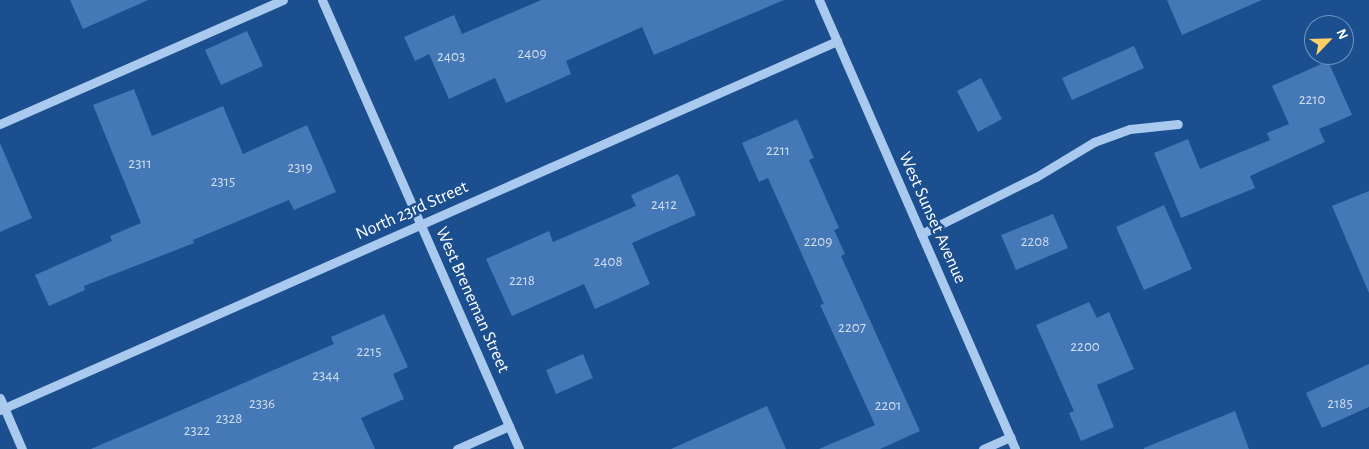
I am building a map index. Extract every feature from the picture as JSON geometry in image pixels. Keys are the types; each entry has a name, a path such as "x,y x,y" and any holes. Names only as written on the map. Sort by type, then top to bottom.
{"street":[{"path":"0,124 283,0"},
{"name":"West Breneman Street","path":"322,0 519,449"},
{"name":"West Sunset Avenue","path":"819,0 1016,449"},
{"name":"North 23rd Street","path":"2,409 837,41"},
{"path":"922,234 1036,177 1094,142 1130,129 1178,124"},
{"path":"0,398 2,409 22,449"},
{"path":"457,449 509,426"},
{"path":"982,449 1010,436"}],"building":[{"path":"70,0 148,0 83,29"},
{"path":"541,0 784,0 654,55 642,27 566,61 571,74 506,103 495,78 449,99 429,54 415,61 404,37 454,15 462,34"},
{"path":"1167,0 1262,0 1182,35"},
{"path":"247,31 263,66 221,85 205,50"},
{"path":"1134,46 1144,68 1072,100 1062,78"},
{"path":"1319,65 1330,65 1352,115 1319,129 1325,142 1250,176 1255,188 1181,218 1154,153 1188,139 1200,169 1270,140 1267,133 1289,124 1272,86"},
{"path":"981,78 1002,119 978,132 957,91"},
{"path":"134,89 152,136 223,106 243,154 307,125 336,192 294,210 289,200 193,240 194,243 84,286 85,290 49,306 35,275 112,241 110,236 141,223 93,105"},
{"path":"797,119 814,158 809,160 839,228 834,230 845,254 841,256 920,431 880,449 819,449 875,425 820,305 824,304 768,178 759,182 742,143"},
{"path":"0,143 32,218 0,232"},
{"path":"678,174 696,215 632,243 650,284 595,309 584,284 512,316 486,259 549,231 553,242 636,206 631,195"},
{"path":"1369,191 1369,293 1332,206"},
{"path":"1164,205 1192,269 1144,290 1116,227"},
{"path":"1053,214 1068,248 1016,270 1001,235"},
{"path":"1089,302 1097,318 1109,312 1134,369 1097,385 1114,427 1081,441 1069,413 1074,411 1036,325"},
{"path":"384,314 408,367 393,374 404,399 361,418 375,449 91,449 334,344 331,337"},
{"path":"583,354 593,378 556,394 546,370"},
{"path":"1369,364 1369,407 1322,428 1306,393"},
{"path":"767,406 786,449 671,449"},
{"path":"1235,411 1249,449 1144,449 1144,448"}]}
